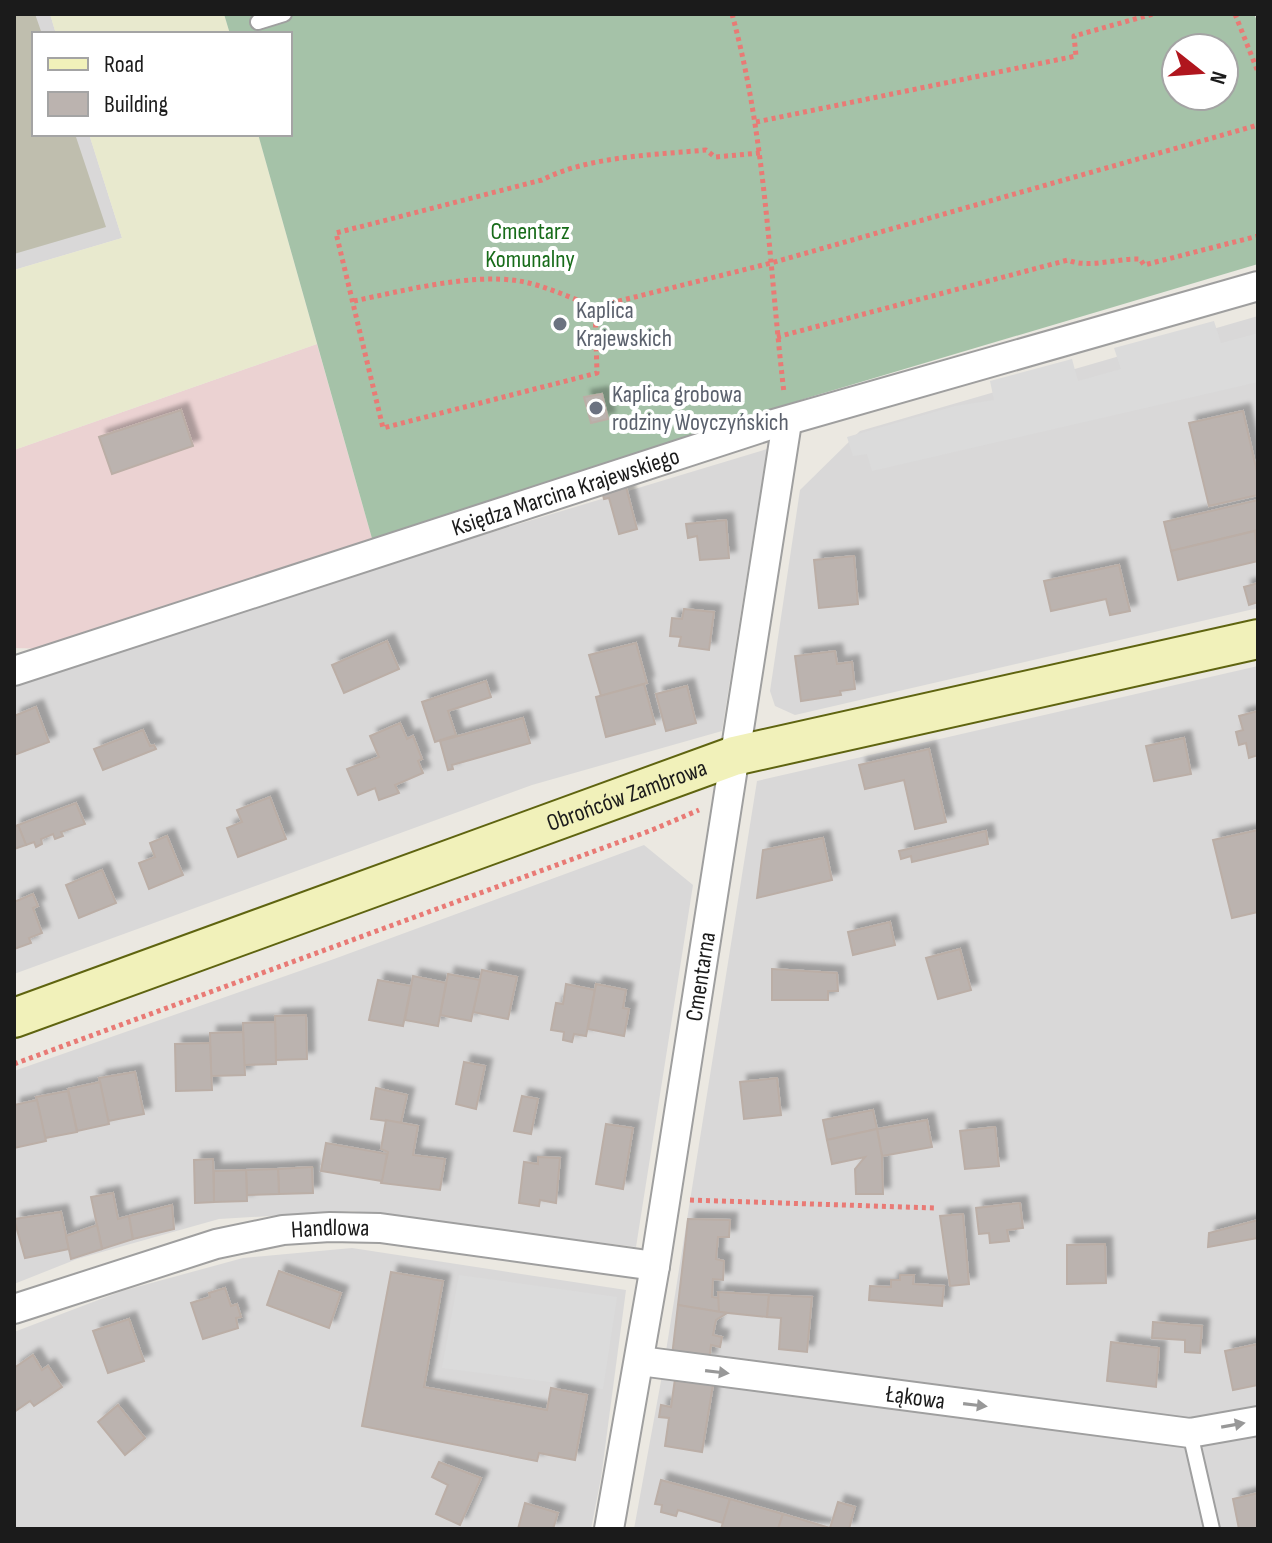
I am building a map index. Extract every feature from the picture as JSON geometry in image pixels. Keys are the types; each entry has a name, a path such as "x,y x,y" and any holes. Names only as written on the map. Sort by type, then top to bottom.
{"street":[{"name":"Księdza Marcina Krajewskiego","path":"14,671 767,426 1258,286"},
{"name":"Cmentarna","path":"609,1529 640,1361 787,422"},
{"name":"Obrońców Zambrowa","path":"14,1018 734,756 1258,639"},
{"name":"Handlowa","path":"14,1309 216,1244 283,1230 380,1228 655,1266"},
{"name":"Łąkowa","path":"640,1361 1190,1433 1258,1421"}],"lane":[{"path":"258,22 284,14"},
{"path":"1190,1433 1212,1529"}],"path":[{"path":"732,14 756,122 787,422"},
{"path":"756,122 1076,56 1074,36 1153,14"},
{"path":"1235,14 1258,72"},
{"path":"354,301 436,284 519,281 595,307 771,263 1258,125"},
{"path":"595,307 597,373 383,428 336,233 621,158 706,150 715,157 760,153"},
{"path":"777,337 1068,260 1079,265 1140,259 1144,265 1258,236"},
{"path":"14,1064 623,841 727,798"},
{"path":"665,1201 935,1208"}],"shaded area":[{"path":"14,14 50,14 55,32 32,32 32,136 90,136 122,238 14,270"},
{"path":"14,14 35,14 41,32 32,32 32,136 76,136 106,227 14,254"},
{"path":"1258,316 1258,608 795,715 775,706 770,691 800,490 860,431"},
{"path":"1214,321 1221,343 1258,333 1258,382 872,471 867,454 853,456 847,437 955,406 994,400 990,381 1072,359 1078,381 1121,369 1114,348"},
{"path":"317,344 373,542 85,650 14,648 14,450"},
{"path":"767,449 722,731 532,785 14,974 14,687 390,563"},
{"path":"1258,666 1258,1529 634,1529 663,1370 757,781"},
{"path":"644,845 693,885 636,1247 352,1211 219,1219 77,1259 14,1284 14,1071 334,959"},
{"path":"352,1248 626,1290 601,1478 591,1529 14,1529 14,1332 122,1291 243,1258"},
{"path":"459,1275 617,1297 603,1389 442,1368"}],"green space":[{"path":"50,14 224,14 229,32 55,32"},
{"name":"Cmentarz Komunalny","path":"224,14 1254,14 1258,23 1258,264 807,398 373,542 259,136 292,136 292,32 229,32"},
{"path":"90,136 259,136 317,344 14,450 14,270 122,238"}],"building":[{"name":"Kaplica grobowa rodziny Woyczyńskich","path":"602,394 608,419 591,423 584,397"},
{"path":"181,410 193,446 112,474 99,437"},
{"path":"1243,411 1258,476 1258,495 1209,506 1189,423"},
{"path":"625,483 637,529 619,534 609,498 604,499 603,495 608,493 607,488"},
{"path":"1258,500 1258,530 1171,551 1164,522"},
{"path":"726,520 729,558 700,560 697,536 688,538 686,524"},
{"path":"1255,531 1258,561 1178,580 1171,551"},
{"path":"854,556 858,604 819,608 814,560"},
{"path":"1119,565 1130,611 1110,615 1106,599 1051,611 1044,581"},
{"path":"1258,583 1258,602 1249,605 1244,587"},
{"path":"684,609 714,612 709,650 679,646 681,637 670,636 672,618 682,619"},
{"path":"387,641 399,669 344,693 332,665"},
{"path":"636,643 647,683 601,696 589,655"},
{"path":"835,651 837,664 852,662 855,689 840,691 841,695 801,701 795,656"},
{"path":"486,681 491,697 448,711 456,735 435,742 422,702"},
{"path":"644,684 655,724 606,737 596,697"},
{"path":"687,686 696,723 666,731 656,694"},
{"path":"36,707 49,742 14,755 14,716"},
{"path":"1258,711 1258,755 1249,758 1246,743 1239,745 1236,732 1243,730 1239,716"},
{"path":"523,718 530,743 452,765 453,769 448,770 440,741"},
{"path":"400,723 407,739 413,736 422,759 418,761 423,773 395,785 399,793 379,800 375,788 358,795 347,769 379,757 370,736"},
{"path":"143,730 150,746 154,745 156,749 103,770 94,749"},
{"path":"1184,738 1191,774 1154,781 1146,746"},
{"path":"929,749 946,822 915,829 904,780 865,789 859,765"},
{"path":"270,797 286,839 238,857 227,828 242,822 237,810"},
{"path":"76,803 85,824 61,832 63,836 55,839 53,834 41,839 42,844 36,847 34,842 26,845 18,825"},
{"path":"18,825 26,845 14,849 14,827"},
{"path":"1258,830 1258,912 1232,918 1213,840"},
{"path":"986,831 988,844 912,862 911,856 901,859 899,851"},
{"path":"167,836 183,875 149,889 139,863 155,857 150,843"},
{"path":"823,838 832,880 757,898 763,850"},
{"path":"102,870 116,903 79,918 66,885"},
{"path":"33,894 38,906 33,908 42,933 29,938 31,943 14,949 14,902"},
{"path":"890,922 895,945 853,955 848,932"},
{"path":"960,949 971,990 938,999 926,958"},
{"path":"772,969 837,973 838,991 828,991 828,1000 772,1000"},
{"path":"482,970 517,977 508,1019 473,1012"},
{"path":"448,974 480,980 471,1021 440,1015"},
{"path":"413,976 446,983 438,1026 405,1020"},
{"path":"378,980 411,986 403,1026 369,1020"},
{"path":"566,984 595,990 586,1036 574,1034 572,1042 563,1040 564,1032 551,1030 556,1003 563,1004"},
{"path":"596,984 626,990 623,1008 629,1009 624,1036 588,1029"},
{"path":"306,1015 307,1059 276,1060 275,1016"},
{"path":"275,1022 276,1064 244,1065 243,1023"},
{"path":"243,1032 245,1075 211,1076 210,1033"},
{"path":"210,1043 212,1090 176,1091 175,1044"},
{"path":"464,1062 485,1066 476,1109 456,1104"},
{"path":"135,1072 144,1114 108,1121 99,1078"},
{"path":"777,1078 781,1115 744,1119 740,1082"},
{"path":"100,1082 109,1124 77,1131 68,1089"},
{"path":"376,1088 407,1095 401,1123 371,1119"},
{"path":"68,1091 77,1132 45,1138 36,1097"},
{"path":"522,1096 538,1099 531,1134 514,1131"},
{"path":"37,1100 46,1141 14,1148 14,1105"},
{"path":"873,1110 877,1129 827,1140 823,1120"},
{"path":"386,1120 418,1126 413,1155 445,1159 440,1190 381,1183 388,1152 381,1149"},
{"path":"927,1120 932,1147 882,1156 877,1129"},
{"path":"606,1124 633,1128 623,1189 596,1184"},
{"path":"995,1127 999,1166 965,1169 960,1131"},
{"path":"877,1129 882,1156 883,1194 856,1194 855,1169 865,1157 832,1164 827,1140"},
{"path":"326,1143 387,1154 382,1181 321,1171"},
{"path":"538,1157 560,1158 556,1203 540,1200 539,1206 519,1203 524,1162 538,1164"},
{"path":"213,1159 214,1202 195,1203 194,1160"},
{"path":"312,1167 313,1193 279,1194 278,1169"},
{"path":"278,1169 279,1194 247,1195 246,1170"},
{"path":"246,1170 247,1201 214,1202 214,1171"},
{"path":"113,1193 118,1219 129,1216 133,1239 102,1249 91,1197"},
{"path":"1020,1203 1023,1228 1007,1230 1009,1241 990,1243 989,1233 979,1234 976,1208"},
{"path":"172,1205 174,1229 133,1239 129,1216"},
{"path":"61,1212 69,1249 25,1258 14,1219"},
{"path":"963,1214 969,1284 950,1286 940,1216"},
{"path":"688,1219 730,1220 729,1237 718,1237 716,1259 724,1261 723,1280 713,1279 712,1297 719,1298 719,1312 678,1305"},
{"path":"1258,1220 1258,1238 1208,1247 1209,1233"},
{"path":"97,1225 102,1249 71,1259 66,1236"},
{"path":"1105,1244 1106,1283 1067,1284 1067,1245"},
{"path":"279,1271 341,1293 329,1328 267,1305"},
{"path":"391,1272 443,1281 424,1387 547,1410 551,1388 587,1395 575,1460 539,1453 537,1461 362,1426"},
{"path":"900,1275 914,1275 913,1284 944,1286 942,1306 869,1300 870,1286 891,1287 891,1280 900,1280"},
{"path":"225,1288 231,1306 237,1304 241,1317 236,1318 238,1328 203,1339 191,1303"},
{"path":"718,1292 769,1295 767,1317 719,1312"},
{"path":"769,1295 812,1297 807,1352 779,1349 781,1318 767,1317"},
{"path":"678,1305 727,1313 716,1320 713,1335 722,1337 720,1347 711,1345 709,1360 672,1356"},
{"path":"129,1319 144,1361 108,1373 93,1331"},
{"path":"1153,1322 1202,1326 1200,1353 1185,1352 1185,1340 1152,1338"},
{"path":"1111,1342 1159,1348 1156,1387 1107,1381"},
{"path":"1258,1344 1258,1385 1233,1390 1225,1351"},
{"path":"33,1355 42,1370 48,1366 62,1387 34,1406 30,1401 14,1412 14,1368"},
{"path":"675,1379 713,1385 702,1452 665,1446 669,1418 659,1417 661,1405 671,1407"},
{"path":"118,1405 145,1438 125,1455 98,1422"},
{"path":"439,1462 481,1478 460,1525 436,1514 448,1485 432,1477"},
{"path":"661,1480 730,1499 723,1523 678,1510 676,1516 661,1512 662,1505 655,1504"},
{"path":"1258,1493 1258,1529 1239,1529 1233,1499"},
{"path":"730,1499 783,1514 778,1529 721,1529"},
{"path":"838,1502 855,1507 849,1529 778,1529 783,1514 830,1528"},
{"path":"525,1503 558,1513 553,1529 518,1529"}],"place":[{"name":"Kaplica Krajewskich","path":"560,324"},
{"name":"Kaplica grobowa rodziny Woyczyńskich","path":"596,408"}]}
